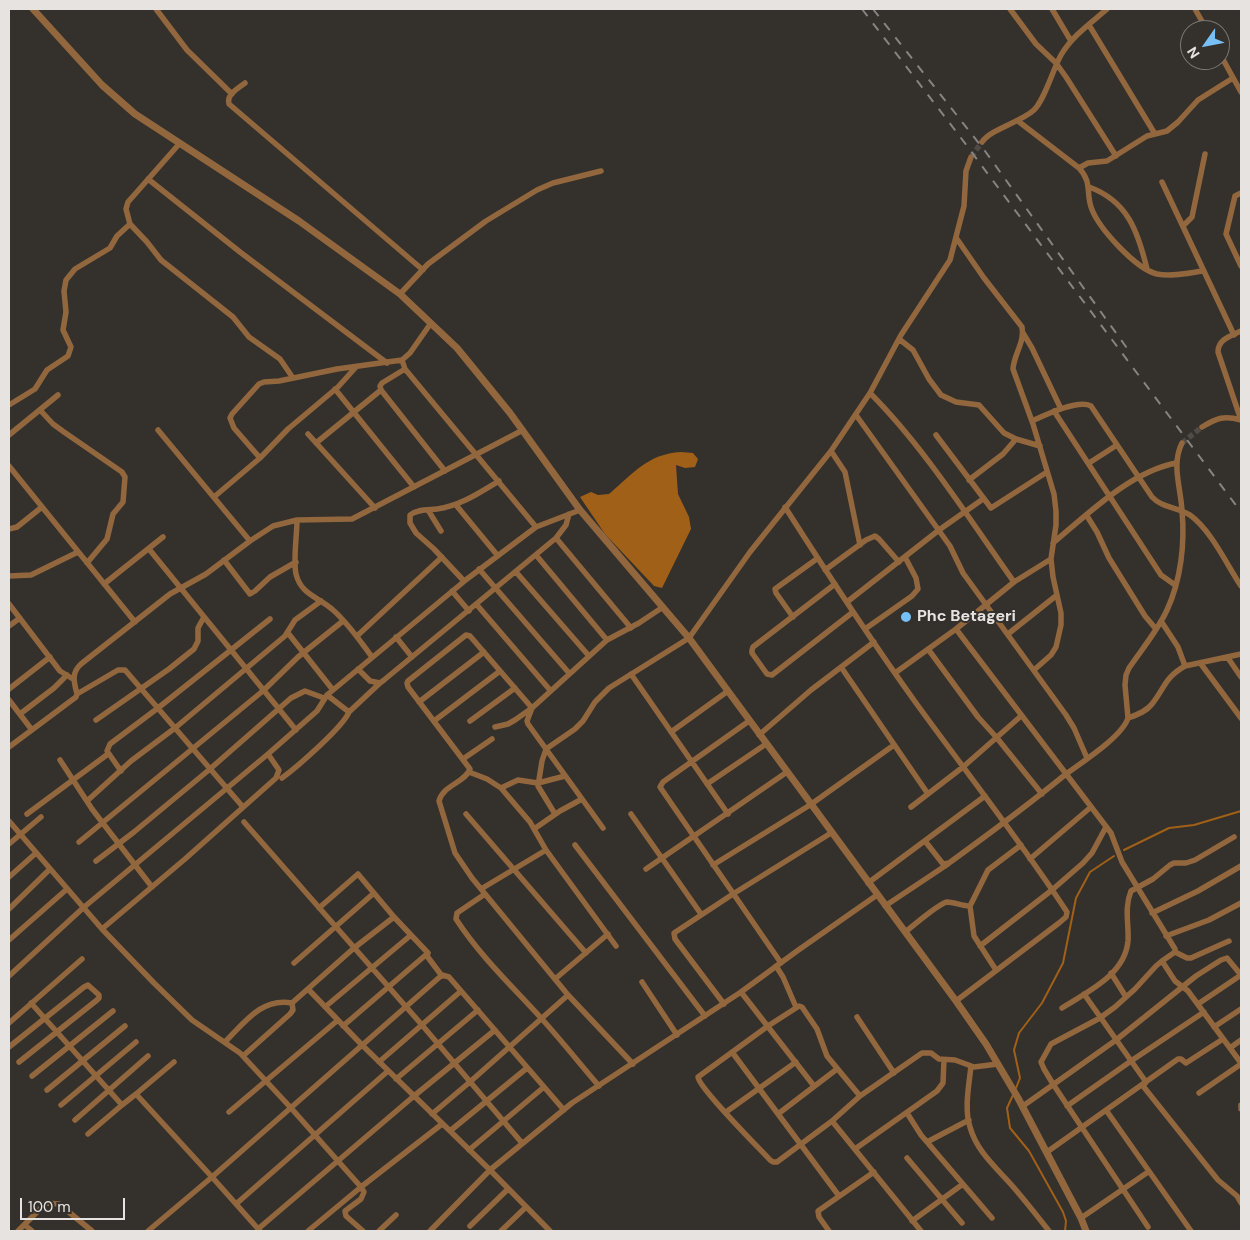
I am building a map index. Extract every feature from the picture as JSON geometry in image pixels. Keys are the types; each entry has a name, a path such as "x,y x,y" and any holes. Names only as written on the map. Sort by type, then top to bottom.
{"street":[{"path":"33,9 108,90 135,114 299,221 400,294 457,348 523,430 580,510 689,638 956,1001 998,1064 1023,1106 1086,1231"},
{"path":"156,9 187,50 232,94"},
{"path":"1010,9 1036,44 1056,63 1116,156"},
{"path":"1052,9 1071,41"},
{"path":"982,142 989,135 1018,121 1034,110 1056,63 1071,41 1108,9"},
{"path":"1195,9 1201,20"},
{"path":"1089,25 1155,134"},
{"path":"1229,70 1241,92"},
{"path":"1079,168 1088,163 1116,156 1142,139 1162,133 1172,127 1198,100 1234,78"},
{"path":"245,83 228,100 232,106 423,270"},
{"path":"1018,121 1079,168 1084,174 1089,187 1091,208 1114,242 1126,254 1155,273 1166,275 1203,271"},
{"path":"180,143 128,202 126,209 130,224 161,260 233,318 249,337 280,359 292,378"},
{"path":"1183,226 1192,217 1205,154"},
{"path":"555,814 540,791 538,783 546,749 583,722 601,696 631,674 689,638 727,581 831,451 870,393 899,339 950,260 964,206 966,171 971,157"},
{"path":"400,294 423,270 486,220 537,190 567,179 601,170"},
{"path":"148,179 240,252 387,363"},
{"path":"1162,182 1234,335"},
{"path":"1089,187 1101,191 1126,214 1140,239 1147,269"},
{"path":"1241,194 1235,196 1226,234 1241,266"},
{"path":"9,405 35,389 43,374 68,356 71,347 63,330 66,312 64,286 69,276 80,266 110,248 118,236 130,224"},
{"path":"956,239 1022,326 1023,333 1061,409"},
{"path":"260,458 234,428 230,418 259,384 402,360 410,353 432,323"},
{"path":"1241,331 1222,340 1218,346 1218,352 1241,420"},
{"path":"1023,333 1013,361 1013,369 1032,421 1054,494 1056,511 1051,558 1062,613 1056,647 1051,655 1034,670"},
{"path":"899,339 913,350 928,379 941,395 956,402 979,405 1004,433 1016,440 1040,446"},
{"path":"402,360 405,369 536,527"},
{"path":"214,496 260,458 288,429 335,389 356,367"},
{"path":"405,369 382,383 380,386 381,390 445,471"},
{"path":"335,389 414,487"},
{"path":"316,443 381,390"},
{"path":"870,393 899,425 1014,582"},
{"path":"9,435 58,395"},
{"path":"1032,421 1061,409 1082,404 1091,406 1156,501 1162,505 1182,510 1191,516 1204,530 1241,586"},
{"path":"40,410 53,424 122,472 126,477 123,502 113,514 107,539 87,563"},
{"path":"1054,411 1161,575 1175,585"},
{"path":"856,414 939,530 954,553 963,573 1074,728 1087,758"},
{"path":"1202,427 1220,418 1230,416 1241,420"},
{"path":"158,430 250,541"},
{"path":"77,694 73,679 76,668 170,594 192,582 273,526 297,520 352,519 523,430"},
{"path":"308,434 375,508"},
{"path":"936,435 988,507 994,507 1029,482 1047,472"},
{"path":"969,480 1003,454 1016,440"},
{"path":"885,906 949,863 1042,794 1122,729 1128,718 1126,675 1161,621 1168,608 1175,585 1182,546 1182,510 1176,463 1182,443"},
{"path":"1089,463 1117,445"},
{"path":"831,451 845,472 860,545"},
{"path":"1053,543 1109,497 1139,477 1166,464 1176,463"},
{"path":"9,466 135,622"},
{"path":"464,581 416,533 409,518 412,513 456,505 499,482"},
{"path":"847,602 939,530 983,499"},
{"path":"456,505 498,556"},
{"path":"9,529 17,527 42,507"},
{"path":"785,507 895,673 1067,912 1066,918 956,1001"},
{"path":"428,510 441,531"},
{"path":"9,976 83,908 296,730 317,711 333,690 464,581 536,527 580,510"},
{"path":"282,778 329,736 348,716 349,712 380,683 556,538 566,525 568,514"},
{"path":"1087,516 1097,532 1108,558 1144,616 1156,629"},
{"path":"297,520 296,572 301,586 310,595 334,610 357,636 372,658"},
{"path":"825,570 870,537 875,536 899,562"},
{"path":"104,584 163,538"},
{"path":"556,538 631,628"},
{"path":"149,549 296,730"},
{"path":"9,576 31,575 78,552"},
{"path":"536,555 607,640"},
{"path":"865,629 912,596 918,589 916,578 905,556"},
{"path":"357,636 442,557"},
{"path":"793,617 775,590 818,558"},
{"path":"895,673 956,629 1014,582 1051,558"},
{"path":"224,560 250,594 256,591 270,577 296,562"},
{"path":"479,569 569,673"},
{"path":"516,572 589,656"},
{"path":"835,584 752,650 769,675 774,674 854,612"},
{"path":"452,591 469,611"},
{"path":"1008,634 1057,595"},
{"path":"87,801 131,761 175,728 246,669 288,633 295,620 321,601"},
{"path":"9,604 60,671 73,679"},
{"path":"477,605 550,690"},
{"path":"495,727 508,724 531,710 550,690 607,640 631,628 663,607"},
{"path":"96,720 142,689 194,649 198,641 198,628 204,617"},
{"path":"9,626 20,618"},
{"path":"121,771 108,754 107,749 110,744 270,619"},
{"path":"79,842 264,690 304,652 343,621"},
{"path":"1161,621 1176,642 1185,666"},
{"path":"956,629 1115,840 1122,862 1175,952 1191,958 1229,941"},
{"path":"288,633 333,690"},
{"path":"469,772 468,766 407,684 466,635 470,636 484,652 531,710"},
{"path":"396,637 412,657"},
{"path":"759,735 840,667 874,642"},
{"path":"928,649 978,716 1042,794"},
{"path":"420,702 484,652"},
{"path":"1128,718 1152,705 1165,683 1185,666 1241,654"},
{"path":"9,689 50,657"},
{"path":"1228,658 1241,677"},
{"path":"1200,664 1241,718"},
{"path":"840,667 928,794"},
{"path":"9,747 77,694 122,669 142,689 243,808"},
{"path":"358,669 370,681 380,683"},
{"path":"435,723 500,671"},
{"path":"631,674 728,814"},
{"path":"20,714 67,675"},
{"path":"470,721 515,688"},
{"path":"96,861 210,769 300,692 305,691 326,697 349,712"},
{"path":"671,732 728,691"},
{"path":"9,700 32,730"},
{"path":"531,710 527,721 603,828"},
{"path":"911,807 963,767 1021,716"},
{"path":"750,722 663,782 660,787 778,964 796,1007"},
{"path":"463,759 492,739"},
{"path":"707,784 766,744"},
{"path":"713,865 810,805 894,745"},
{"path":"27,814 108,754"},
{"path":"105,932 152,887 279,775 277,766 268,754"},
{"path":"60,760 118,844 152,887"},
{"path":"469,772 488,779 501,788 534,829 546,850 616,946"},
{"path":"469,772 443,792 439,801 455,852 483,891 568,995 633,1064"},
{"path":"646,870 786,772"},
{"path":"501,788 518,780 538,783 565,776"},
{"path":"868,883 985,796"},
{"path":"534,829 555,814 582,799"},
{"path":"1030,859 1091,807"},
{"path":"466,814 586,953"},
{"path":"631,814 701,914"},
{"path":"9,844 41,817"},
{"path":"9,821 83,908 176,1006 203,1029 234,1048 243,1056 338,1160 364,1192 361,1199 345,1211 346,1216 362,1231"},
{"path":"244,822 471,1081 522,1144"},
{"path":"980,946 1052,890 1083,863 1092,853 1106,827"},
{"path":"724,1004 674,936 677,930 831,833"},
{"path":"1062,1008 1101,983 1124,956 1128,939 1126,915 1131,891 1153,879 1170,865 1195,860 1234,837"},
{"path":"925,841 943,864 949,863"},
{"path":"575,845 705,1016"},
{"path":"996,970 972,933 970,906 988,870 1020,845"},
{"path":"546,850 514,869 483,891 457,913 456,919 469,939 491,966 542,1019 599,1086"},
{"path":"9,877 36,852"},
{"path":"1152,913 1198,891 1241,866"},
{"path":"9,909 50,869"},
{"path":"319,908 358,874 394,917 428,953 428,956 442,976 449,977 564,1110"},
{"path":"9,940 67,890"},
{"path":"294,963 374,893"},
{"path":"430,1231 490,1170 564,1110 724,1004 778,964 877,896"},
{"path":"904,932 942,904 950,903 970,906"},
{"path":"1166,936 1209,920 1241,903"},
{"path":"225,1042 254,1014 263,1008 278,1001 292,1003 354,948 394,917"},
{"path":"555,979 608,934"},
{"path":"325,1007 410,935"},
{"path":"1148,1227 1081,1128 1041,1062 1048,1048 1056,1041 1100,1018 1126,998 1151,970 1175,952"},
{"path":"343,1026 428,953"},
{"path":"1023,1106 1116,1040 1196,976 1224,958 1230,960 1241,975 1198,1004"},
{"path":"9,1022 82,959"},
{"path":"1162,961 1175,981 1198,1004 1241,1064 1200,1093"},
{"path":"1111,973 1126,998"},
{"path":"148,1231 442,976"},
{"path":"642,982 677,1035"},
{"path":"9,1048 86,986 91,986 99,995 99,998 19,1062"},
{"path":"308,989 362,1046 550,1231"},
{"path":"380,1062 461,991"},
{"path":"741,992 814,1086"},
{"path":"1084,994 1146,1082"},
{"path":"432,1114 568,995"},
{"path":"31,1003 122,1106"},
{"path":"243,1056 290,1014 293,1010 292,1003"},
{"path":"860,1096 824,1050 817,1029 802,1007 799,1006 698,1077 701,1084 773,1162 782,1160 832,1121 860,1096 922,1053 931,1053 939,1059 956,1060 971,1066 980,1067 998,1064"},
{"path":"1214,1027 1241,1009"},
{"path":"396,1079 478,1010"},
{"path":"32,1076 113,1011"},
{"path":"1068,1106 1204,1012"},
{"path":"857,1017 894,1073"},
{"path":"229,1112 338,1020"},
{"path":"47,1090 125,1026"},
{"path":"136,1094 259,1230 338,1160 495,1030"},
{"path":"1047,1152 1178,1058 1186,1063 1223,1039"},
{"path":"1230,1048 1241,1040"},
{"path":"61,1105 136,1042"},
{"path":"732,1052 839,1196"},
{"path":"75,1120 148,1056"},
{"path":"855,1149 941,1087 944,1078 944,1060"},
{"path":"88,1134 174,1062"},
{"path":"726,1112 796,1062"},
{"path":"971,1066 969,1120 972,1134 986,1156 1049,1231"},
{"path":"450,1131 527,1068"},
{"path":"778,1114 837,1069"},
{"path":"236,1204 388,1071"},
{"path":"1146,1082 1143,1086 1160,1108 1218,1180 1238,1196 1241,1202"},
{"path":"469,1150 544,1087"},
{"path":"1106,1110 1191,1231"},
{"path":"907,1113 927,1142 992,1218"},
{"path":"927,1142 969,1120"},
{"path":"832,1121 920,1231"},
{"path":"308,1231 442,1124"},
{"path":"907,1158 962,1223"},
{"path":"829,1231 819,1217 818,1211 874,1172"},
{"path":"1081,1218 1148,1172"},
{"path":"912,1221 963,1184"},
{"path":"470,1226 508,1189"},
{"path":"18,1231 46,1203 59,1204 92,1231"},
{"path":"501,1231 526,1207"},
{"path":"379,1231 396,1215"},
{"path":"25,1225 32,1231"}],"shaded area":[{"path":"681,452 693,453 698,459 695,467 685,468 676,465 678,494 689,517 691,529 662,588 654,586 605,534 580,497 591,492 598,495 609,494 641,466 659,457"}],"waterway":[{"path":"1124,850 1169,828 1194,825 1241,811"},
{"path":"1016,1088 1020,1078 1014,1050 1019,1033 1042,1003 1063,963 1076,898 1090,872 1114,856"},
{"path":"1013,1095 1007,1108 1010,1128 1029,1151 1063,1212 1066,1221 1065,1231"}],"tunnel":[{"path":"971,157 982,142"},
{"path":"1182,443 1202,427"}],"railway":[{"path":"862,9 1241,512"},
{"path":"873,9 985,151 1129,351"}],"place":[{"name":"Phc Betageri","path":"906,617"}]}
